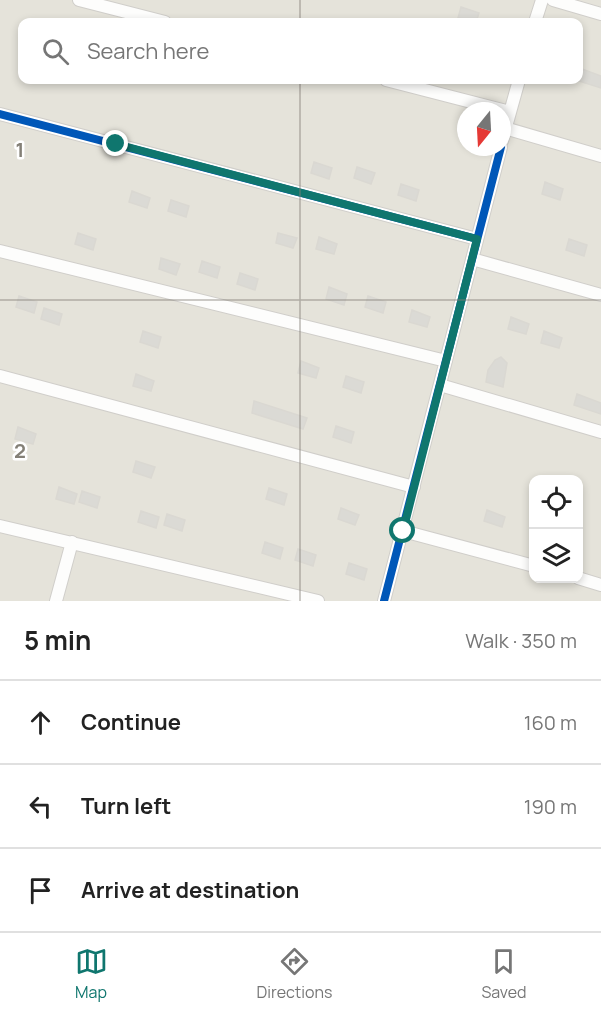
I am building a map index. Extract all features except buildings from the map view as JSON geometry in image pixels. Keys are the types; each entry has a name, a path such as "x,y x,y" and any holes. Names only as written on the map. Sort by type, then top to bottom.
{"street":[{"path":"78,0 149,18"},
{"path":"536,18 542,0"},
{"path":"553,0 601,14"},
{"path":"402,84 471,102"},
{"path":"511,108 518,84"},
{"path":"0,114 477,239"},
{"path":"511,130 601,156"},
{"path":"384,601 499,156"},
{"path":"0,251 446,361"},
{"path":"472,259 601,295"},
{"path":"0,376 414,487"},
{"path":"440,385 601,432"},
{"path":"0,526 318,601"},
{"path":"403,531 529,565"},
{"path":"56,601 72,542"},
{"path":"583,580 601,585"}],"shaded area":[{"path":"0,0 601,0 601,601 0,601"}],"cycle path":[{"path":"0,114 477,239"},
{"path":"384,601 499,156"}],"route":[{"path":"116,144 477,239 403,531"}]}
